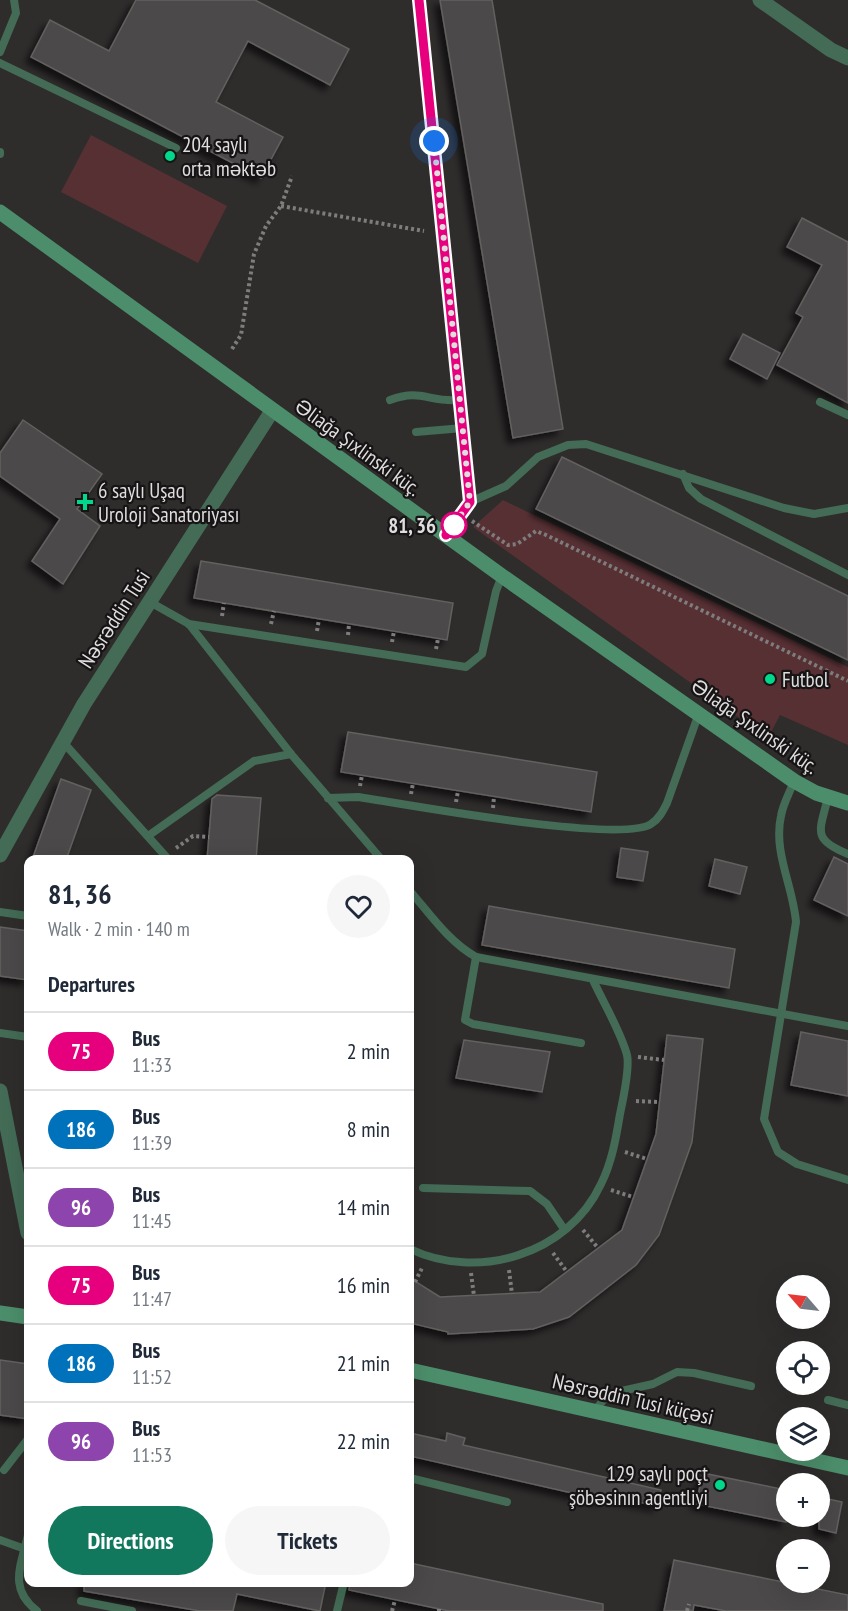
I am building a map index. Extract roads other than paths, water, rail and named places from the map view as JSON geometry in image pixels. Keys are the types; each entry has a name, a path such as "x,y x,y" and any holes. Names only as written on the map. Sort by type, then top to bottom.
{"main road":[{"name":"Əliağa Şıxlinski küç.","path":"0,212 97,280 272,411 502,576 794,781 828,797 848,803"},
{"path":"0,1313 24,1316"},
{"name":"Nəsrəddin Tusi küçəsi","path":"414,1371 848,1468"}],"street":[{"path":"760,0 831,50 848,57"},
{"name":"Nəsrəddin Tusi","path":"0,855 84,704 272,411"},
{"path":"0,1091 24,1213"}],"lane":[{"path":"0,52 16,13 14,0"},
{"path":"419,0 470,502"},
{"path":"0,63 177,148"},
{"path":"390,400 407,393 417,393 433,400 460,400"},
{"path":"820,402 848,415"},
{"path":"416,432 463,428"},
{"path":"446,535 470,502 506,486 538,458 568,445 586,444 606,448 784,508 814,514 848,508"},
{"path":"683,474 689,488 701,499 848,575"},
{"path":"150,602 189,624 466,667 482,654 496,591 502,576"},
{"path":"189,624 291,754 378,855"},
{"path":"328,798 358,797 571,828 633,829 650,825 661,815 668,803 699,713"},
{"path":"63,742 164,855"},
{"path":"148,836 254,761 291,754"},
{"path":"794,781 781,815 779,836 782,860 794,901 796,922 764,1119 778,1152 797,1164 848,1180"},
{"path":"828,797 819,834 824,842 848,854"},
{"path":"414,896 443,930 476,957 848,1026"},
{"path":"0,912 24,915"},
{"path":"476,957 465,1020 472,1024 581,1042"},
{"path":"414,1251 428,1258 470,1264 508,1260 546,1244 576,1220 600,1186 615,1148 628,1056 593,980"},
{"path":"0,1033 24,1036"},
{"path":"423,1188 530,1191 547,1204 564,1229"},
{"path":"594,1412 608,1394 653,1384 677,1372 694,1373 751,1386"},
{"path":"828,1400 848,1405"},
{"path":"4,1470 24,1444"},
{"path":"414,1479 507,1502"},
{"path":"0,1540 24,1549"},
{"path":"24,1554 19,1576 19,1590 26,1602 37,1611"},
{"path":"337,1611 343,1587"},
{"path":"81,1601 132,1611"}],"place":[{"name":"204 saylı orta məktəb","path":"170,156"},
{"name":"6 saylı Uşaq Uroloji Sanatoriyası","path":"85,502"},
{"name":"81, 36","path":"454,525"},
{"name":"Futbol","path":"770,679"},
{"name":"129 saylı poçt şöbəsinın agentliyi","path":"720,1485"}]}
